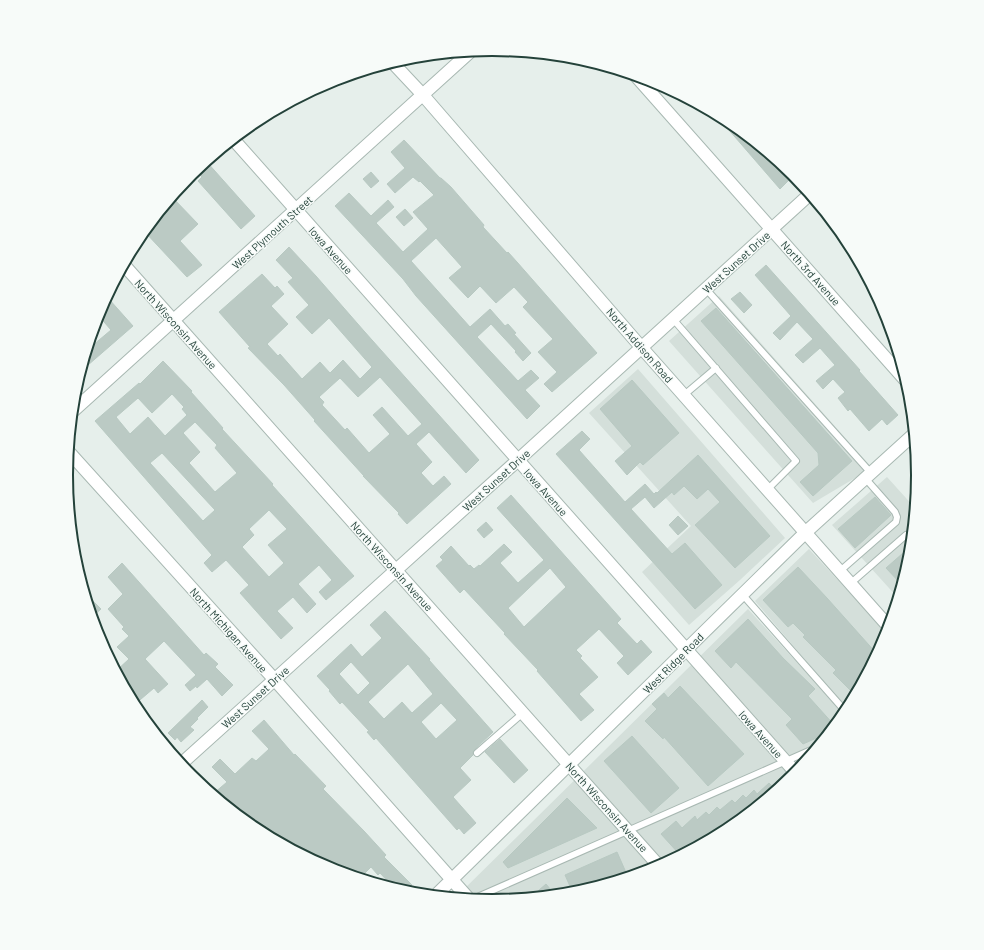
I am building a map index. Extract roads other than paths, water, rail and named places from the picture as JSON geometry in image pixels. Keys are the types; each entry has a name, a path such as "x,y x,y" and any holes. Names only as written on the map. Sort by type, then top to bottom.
{"street":[{"name":"West Plymouth Street","path":"79,406 296,211 464,57"},
{"name":"North Addison Road","path":"397,67 422,94 641,347 884,622"},
{"name":"North 3rd Avenue","path":"642,84 898,372"},
{"name":"Iowa Avenue","path":"237,143 791,768"},
{"name":"West Sunset Drive","path":"185,760 806,198"},
{"name":"North Wisconsin Avenue","path":"127,269 654,861"},
{"name":"West Ridge Road","path":"441,890 806,532 909,438"},
{"name":"North Michigan Avenue","path":"74,457 274,679 464,893"}],"lane":[{"path":"706,289 868,475 895,512 897,518 896,522 840,571"},
{"path":"673,319 796,462 768,489"},
{"path":"684,395 716,368"},
{"path":"851,583 906,535"},
{"path":"742,594 841,706"},
{"path":"477,753 523,713"},
{"path":"485,894 806,752"}]}
